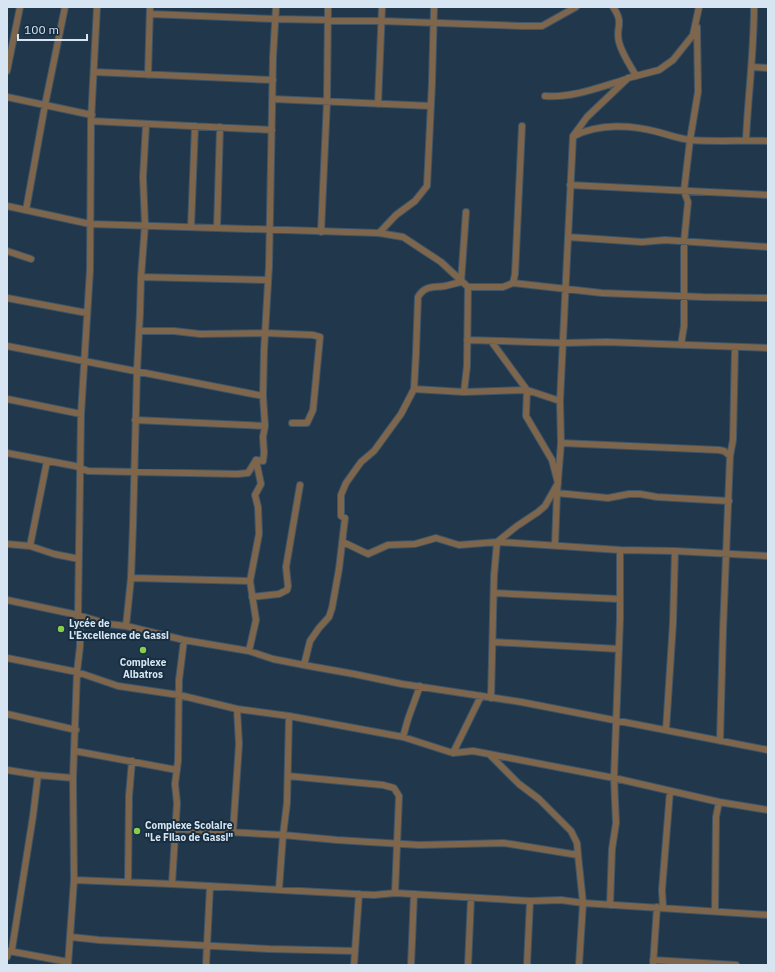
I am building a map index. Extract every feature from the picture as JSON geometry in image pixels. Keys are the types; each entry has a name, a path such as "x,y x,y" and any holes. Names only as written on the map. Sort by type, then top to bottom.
{"street":[{"path":"7,71 20,7"},
{"path":"26,210 65,7"},
{"path":"9,951 68,964 71,937 74,880 73,778 77,672 80,646 78,615 81,414 90,270 91,118 97,7"},
{"path":"148,75 150,7"},
{"path":"256,460 263,461 264,453 263,437 265,426 263,396 276,7"},
{"path":"321,232 327,101 328,7"},
{"path":"378,104 382,7"},
{"path":"379,233 396,215 415,201 427,186 434,7"},
{"path":"150,14 434,24 542,26 576,7"},
{"path":"613,7 620,22 618,33 619,42 636,76"},
{"path":"544,96 565,96 659,70 673,60 693,35 699,7"},
{"path":"746,140 752,67 754,7"},
{"path":"681,345 684,326 684,242 688,202 684,191 690,140 698,92 697,16"},
{"path":"752,67 768,68"},
{"path":"94,72 273,80"},
{"path":"555,544 561,443 560,401 573,136 587,117 628,78"},
{"path":"7,97 45,105 91,118 146,125 272,130"},
{"path":"273,99 431,106"},
{"path":"126,626 131,578 135,420 144,225 143,177 146,125"},
{"path":"190,227 195,126"},
{"path":"513,283 515,274 522,126"},
{"path":"217,228 220,127"},
{"path":"573,136 585,130 599,127 643,129 690,140 768,141"},
{"path":"570,186 768,196"},
{"path":"7,206 90,224 379,233 403,237 441,262 468,287 503,287 509,286 513,283 602,293 768,298"},
{"path":"461,282 466,212"},
{"path":"568,237 642,242 654,240 768,247"},
{"path":"7,251 31,258"},
{"path":"141,277 268,280"},
{"path":"304,665 310,641 329,617 332,608 343,542 345,518 341,516 341,495 346,483 362,462 374,451 401,414 414,389 418,297 421,291 436,286 445,286 461,282"},
{"path":"464,392 467,366 468,287"},
{"path":"7,298 87,313"},
{"path":"140,331 200,334 265,333 313,335 320,337 313,410 307,424 292,424"},
{"path":"467,340 563,343 606,342 735,348 768,348"},
{"path":"491,341 527,390 526,416 552,460 558,483 545,506 533,517 517,526 497,542 491,698"},
{"path":"7,346 263,396"},
{"path":"720,741 730,456 736,368 735,348"},
{"path":"414,389 464,392 527,390 560,401"},
{"path":"7,398 81,414"},
{"path":"135,420 265,426"},
{"path":"561,443 719,450 724,451 730,456"},
{"path":"7,453 75,466 88,471 134,473 248,474 256,460"},
{"path":"249,651 256,620 250,581 259,534 258,507 255,495 261,484 256,460"},
{"path":"30,546 47,461"},
{"path":"252,597 279,594 287,590 286,567 300,485"},
{"path":"557,493 608,498 629,494 640,494 657,498 729,501"},
{"path":"343,542 368,554 388,545 415,544 436,538 459,545 497,542 555,544 620,550 727,553 768,556"},
{"path":"7,544 30,546 54,554 79,559"},
{"path":"610,904 612,848 616,823 614,778 619,649 620,550"},
{"path":"666,730 673,616 675,551"},
{"path":"131,578 250,581"},
{"path":"494,593 619,599"},
{"path":"7,600 78,615 108,624 126,626 184,640 249,651 274,659 304,665 402,684 481,696 616,720 768,750"},
{"path":"172,884 179,695 184,640"},
{"path":"493,642 619,649"},
{"path":"7,658 77,672 118,686 179,695 237,709 289,716 403,737 453,753 473,751 614,778 719,802 768,810"},
{"path":"403,737 420,686"},
{"path":"453,753 481,696"},
{"path":"233,832 239,744 237,709"},
{"path":"7,714 76,730"},
{"path":"279,889 282,835 288,776 289,716"},
{"path":"74,751 177,770"},
{"path":"489,754 519,784 539,798 571,831 577,843 583,903 579,965"},
{"path":"128,882 129,796 132,761"},
{"path":"7,770 38,775 73,778"},
{"path":"7,957 9,951 12,949 19,909 38,775"},
{"path":"288,776 348,781 383,785 394,788 399,796 395,893"},
{"path":"670,791 662,890 653,963 736,965"},
{"path":"715,911 716,817 719,802"},
{"path":"175,829 419,845 504,843 578,855"},
{"path":"74,880 279,889 374,895 395,893 471,898 561,900 583,903 768,915"},
{"path":"206,965 210,886"},
{"path":"354,965 359,894"},
{"path":"411,965 414,894"},
{"path":"468,965 471,898"},
{"path":"527,965 530,900"},
{"path":"71,937 99,940 355,951"}],"place":[{"name":"Lycée de L'Excellence de Gassi","path":"61,629"},
{"name":"Complexe Albatros","path":"143,650"},
{"name":"Complexe Scolaire \"Le Filao de Gassi\"","path":"137,831"}]}
